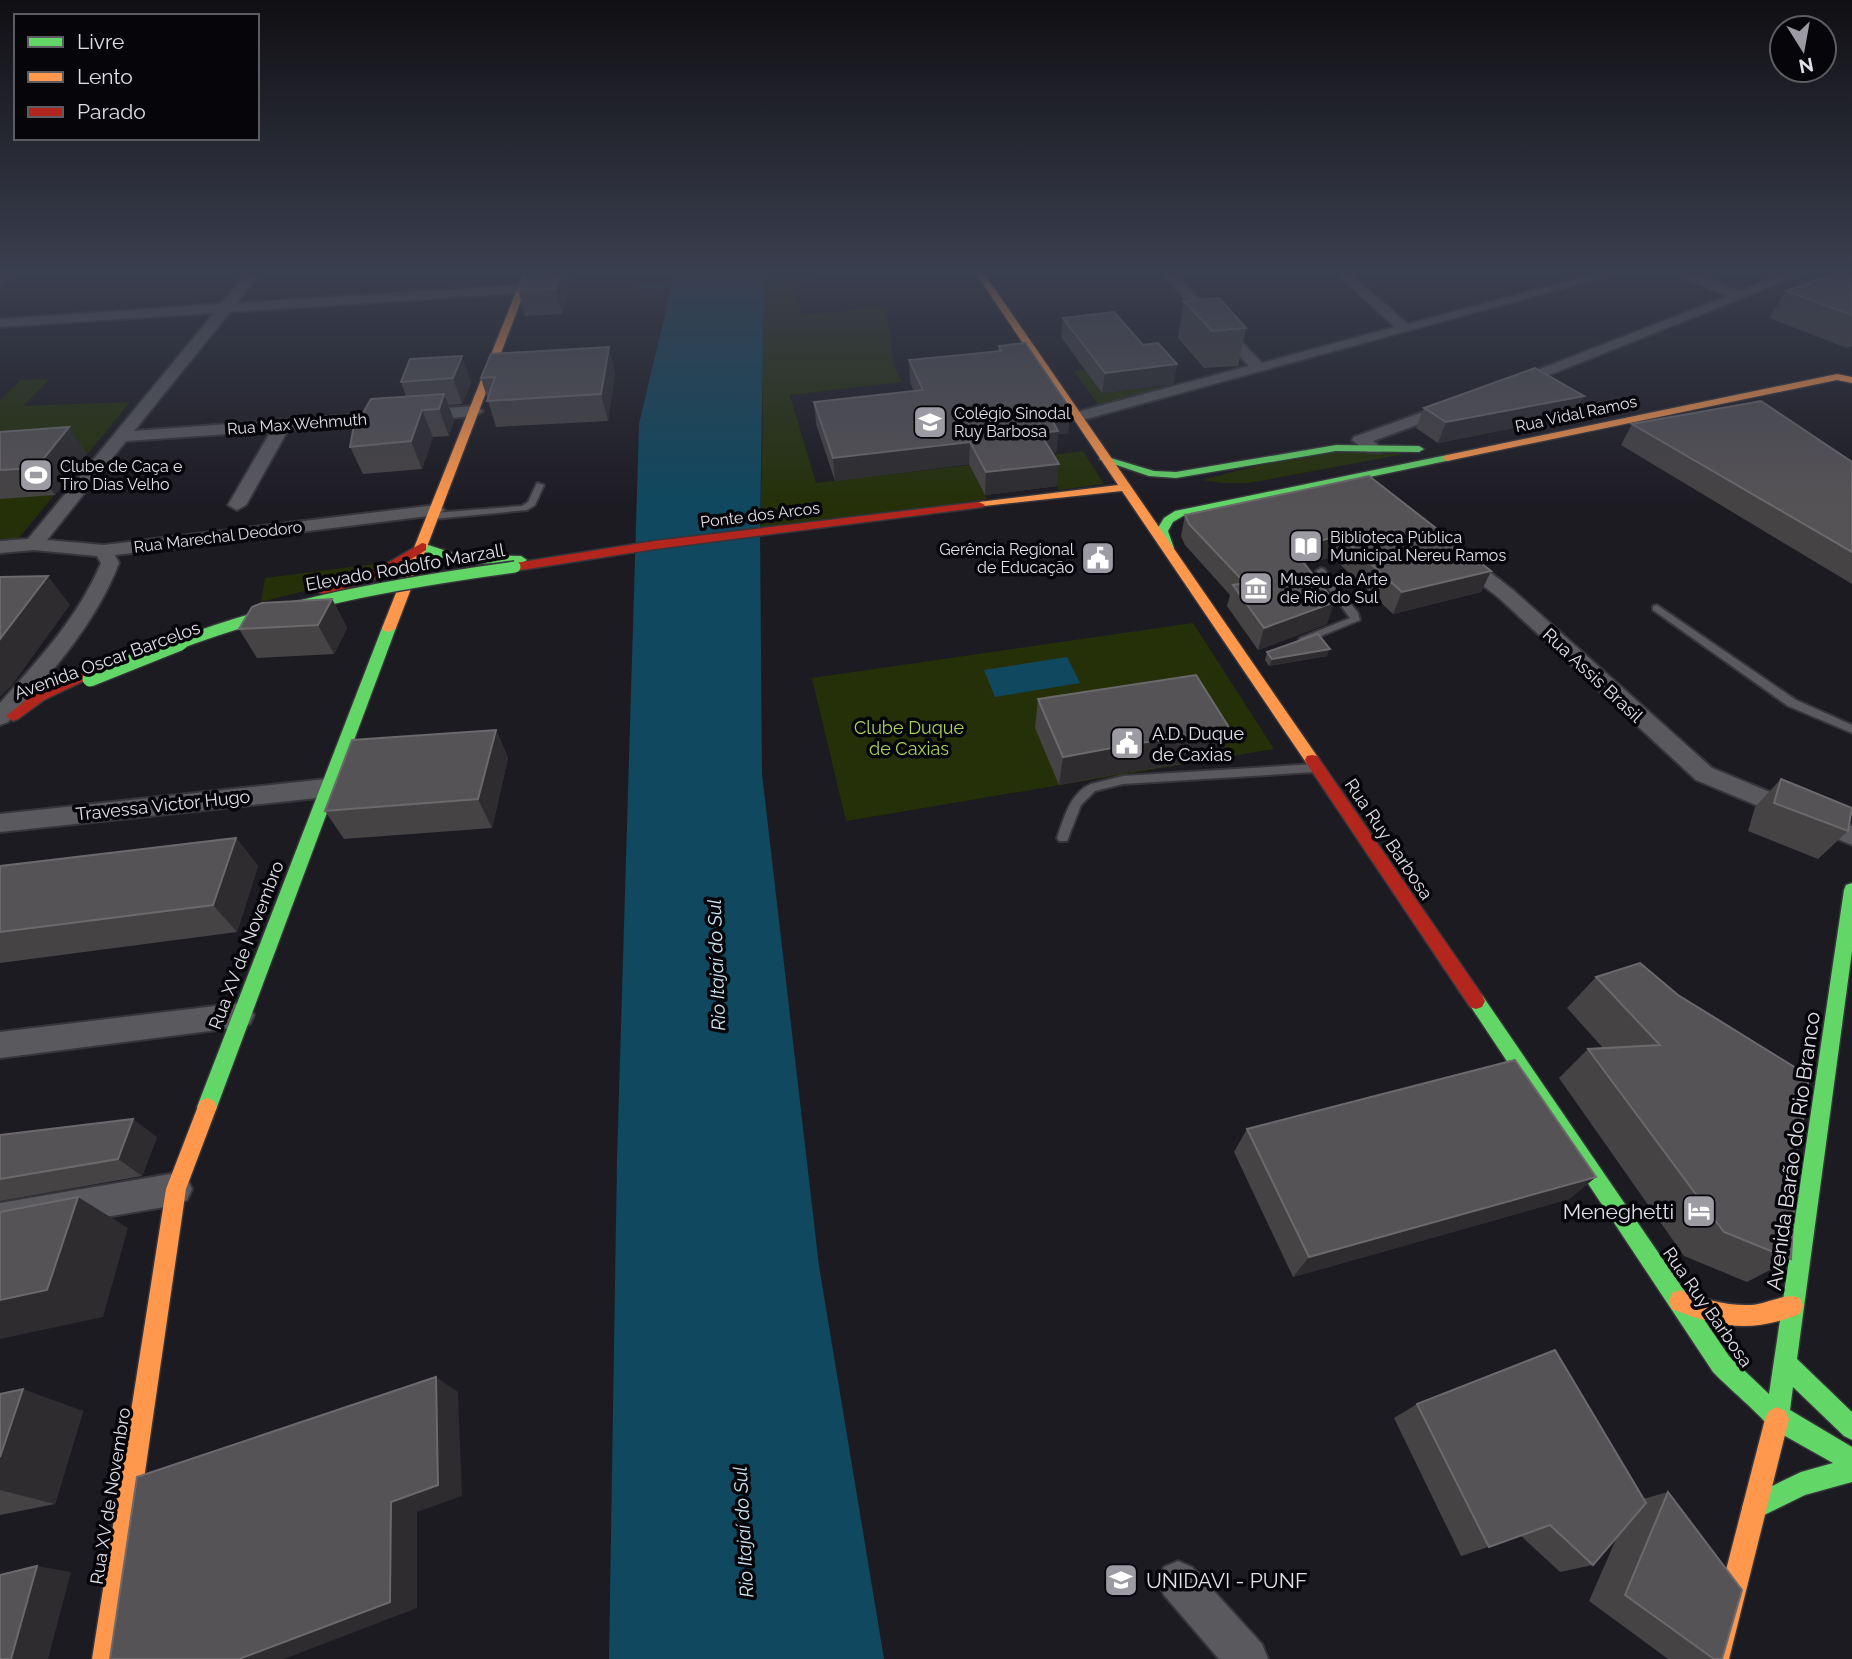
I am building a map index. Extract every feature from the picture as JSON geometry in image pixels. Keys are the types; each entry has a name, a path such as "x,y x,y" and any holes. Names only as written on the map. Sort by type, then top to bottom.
{"main road":[{"name":"Rua XV de Novembro","path":"105,1659 176,1189 326,788 498,349"},
{"name":"Rua Ruy Barbosa","path":"1030,349 1123,488 1251,659 1317,768 1721,1364 1745,1391 1777,1419 1852,1460"},
{"name":"Rua Vidal Ramos","path":"1162,531 1168,520 1179,513 1847,377"},
{"name":"Rua Vidal Ramos","path":"1104,459 1153,474 1176,475 1336,448 1486,451"},
{"name":"Ponte dos Arcos","path":"551,563 655,545 1123,488 1191,489"},
{"path":"1210,490 1285,493"},
{"path":"1160,506 1158,516 1168,548"},
{"path":"422,547 452,559 551,563"},
{"name":"Avenida Oscar Barcelos","path":"89,675 216,623 355,583 393,566 422,547"},
{"name":"Elevado Rodolfo Marzall","path":"4,719 89,675 280,610 393,585 551,563"},
{"path":"322,608 355,583"},
{"name":"Avenida Oscar Barcelos","path":"4,719 61,701 167,658 322,608 370,608 394,615"},
{"path":"216,623 276,622"},
{"name":"Avenida Barão do Rio Branco","path":"1716,1659 1777,1419 1852,890"},
{"path":"1680,1301 1713,1315 1743,1319 1771,1316 1792,1306"},
{"path":"1786,1364 1852,1428"},
{"path":"1754,1508 1780,1492 1809,1480 1852,1470"}],"street":[{"path":"34,544 192,349"},
{"path":"1241,349 1259,368"},
{"path":"1076,418 1329,349"},
{"path":"1502,388 1602,349"},
{"path":"1374,448 1360,440 1467,401"},
{"name":"Rua Max Wehmuth","path":"119,438 475,411"},
{"path":"237,505 282,425"},
{"path":"1354,479 1375,495"},
{"name":"Rua Marechal Deodoro","path":"0,547 34,544 104,551 435,513"},
{"name":"Rua Assis Brasil","path":"1450,550 1506,594 1704,774 1852,836"},
{"path":"4,719 100,590 110,564 104,551"},
{"path":"47,663 66,672 89,675"},
{"name":"Travessa Victor Hugo","path":"0,823 326,788"},
{"path":"0,1045 240,1015"},
{"path":"0,1219 176,1189"},
{"path":"1178,1580 1247,1659"}],"lane":[{"path":"435,513 524,508 532,503 540,485"},
{"path":"1295,643 1355,621 1354,615 1321,571"},
{"path":"1657,608 1792,703 1852,729"},
{"path":"1063,838 1076,803 1091,788 1124,780 1317,768"}],"green space":[{"path":"762,349 892,349 894,365 902,382 790,395 816,483 970,465 987,499 760,532"},
{"path":"1086,370 1103,393 1174,385 1176,387 1099,406 1074,371"},
{"name":"Clube de Caça e Tiro Dias Velho","path":"50,379 23,406 130,402 19,538 0,539 0,400 21,380"},
{"path":"1083,451 1104,484 1059,490 1039,457"},
{"path":"1335,451 1404,454 1249,483 1202,480 1288,458"},
{"path":"390,562 382,571 261,602 265,578"},
{"name":"Clube Duque de Caxias","path":"1193,623 1274,749 846,821 812,678"}],"water":[{"name":"Rio Itajaí do Sul","path":"657,349 763,349 760,532 762,774 819,1266 884,1659 609,1659 617,1160 639,424"},
{"path":"1067,657 1080,683 995,697 984,670"}],"building":[{"path":"609,349 601,394 487,401 495,377 481,378 491,354"},
{"name":"Colégio Sinodal Ruy Barbosa","path":"1029,349 1071,410 1048,413 1058,431 1040,433 1059,464 986,472 970,442 833,458 814,402 923,390 909,360"},
{"path":"1087,349 1164,349 1177,364 1105,373"},
{"path":"462,356 453,378 401,382 410,359"},
{"path":"1535,368 1584,396 1446,422 1424,408"},
{"path":"444,394 439,409 422,410 411,441 350,447 353,430 371,399"},
{"path":"1761,401 1852,462 1852,552 1632,424"},
{"path":"69,427 36,468 0,470 0,432"},
{"path":"1369,476 1491,571 1402,592 1340,536 1291,547 1335,602 1264,628 1233,585 1245,583 1189,524 1185,515"},
{"path":"48,576 0,639 0,577"},
{"path":"332,599 318,625 239,629 252,607 262,603"},
{"path":"1318,634 1330,649 1272,659 1267,652"},
{"path":"1196,675 1230,729 1063,757 1038,699"},
{"path":"496,730 478,799 325,811 352,740"},
{"path":"1781,779 1852,808 1848,831 1774,803"},
{"path":"236,838 213,905 0,932 0,866"},
{"path":"1640,963 1678,995 1809,1076 1803,1121 1799,1119 1791,1259 1724,1232 1588,1049 1660,1045 1596,977"},
{"path":"1515,1060 1596,1177 1309,1257 1247,1129"},
{"path":"133,1119 118,1159 0,1179 0,1135"},
{"path":"78,1197 47,1290 0,1300 0,1212"},
{"path":"1555,1350 1646,1503 1593,1565 1550,1525 1489,1547 1417,1404"},
{"path":"436,1377 438,1485 391,1502 390,1602 239,1659 110,1659 137,1477"},
{"path":"23,1389 0,1457 0,1394"},
{"path":"1668,1492 1742,1590 1722,1659 1714,1659 1625,1595"},
{"path":"37,1566 11,1659 0,1659 0,1575"}],"traffic: fast":[{"path":"1104,459 1153,474 1176,475 1336,448 1419,449"},
{"path":"1168,548 1162,531 1168,520 1179,513 1447,458"},
{"path":"422,547 458,559 521,560"},
{"path":"90,679 208,633 309,602 397,584 515,567"},
{"path":"207,1107 389,628"},
{"path":"1777,1419 1852,890"},
{"path":"1476,1001 1721,1364 1750,1394 1782,1419 1852,1460"},
{"path":"1786,1364 1852,1428"},
{"path":"1754,1508 1801,1484 1852,1470"}],"traffic: slow":[{"path":"389,628 498,349"},
{"path":"1031,349 1312,760"},
{"path":"1447,458 1837,377 1852,380"},
{"path":"979,505 1123,488"},
{"path":"105,1659 176,1189 207,1107"},
{"path":"1680,1301 1709,1311 1736,1316 1763,1315 1792,1306"},
{"path":"1716,1659 1777,1419"}],"traffic: jam":[{"path":"515,567 655,545 979,505"},
{"path":"324,591 378,574 422,547"},
{"path":"13,716 39,697 118,659"},
{"path":"1312,760 1476,1001"}],"place":[{"name":"Colégio Sinodal Ruy Barbosa","path":"930,422"},
{"name":"Clube de Caça e Tiro Dias Velho","path":"36,475"},
{"name":"Biblioteca Pública Municipal Nereu Ramos","path":"1306,546"},
{"name":"Gerência Regional de Educação","path":"1098,558"},
{"name":"Museu da Arte de Rio do Sul","path":"1256,588"},
{"name":"A.D. Duque de Caxias","path":"1127,743"},
{"name":"Meneghetti","path":"1699,1211"},
{"name":"UNIDAVI - PUNF","path":"1121,1580"}]}
